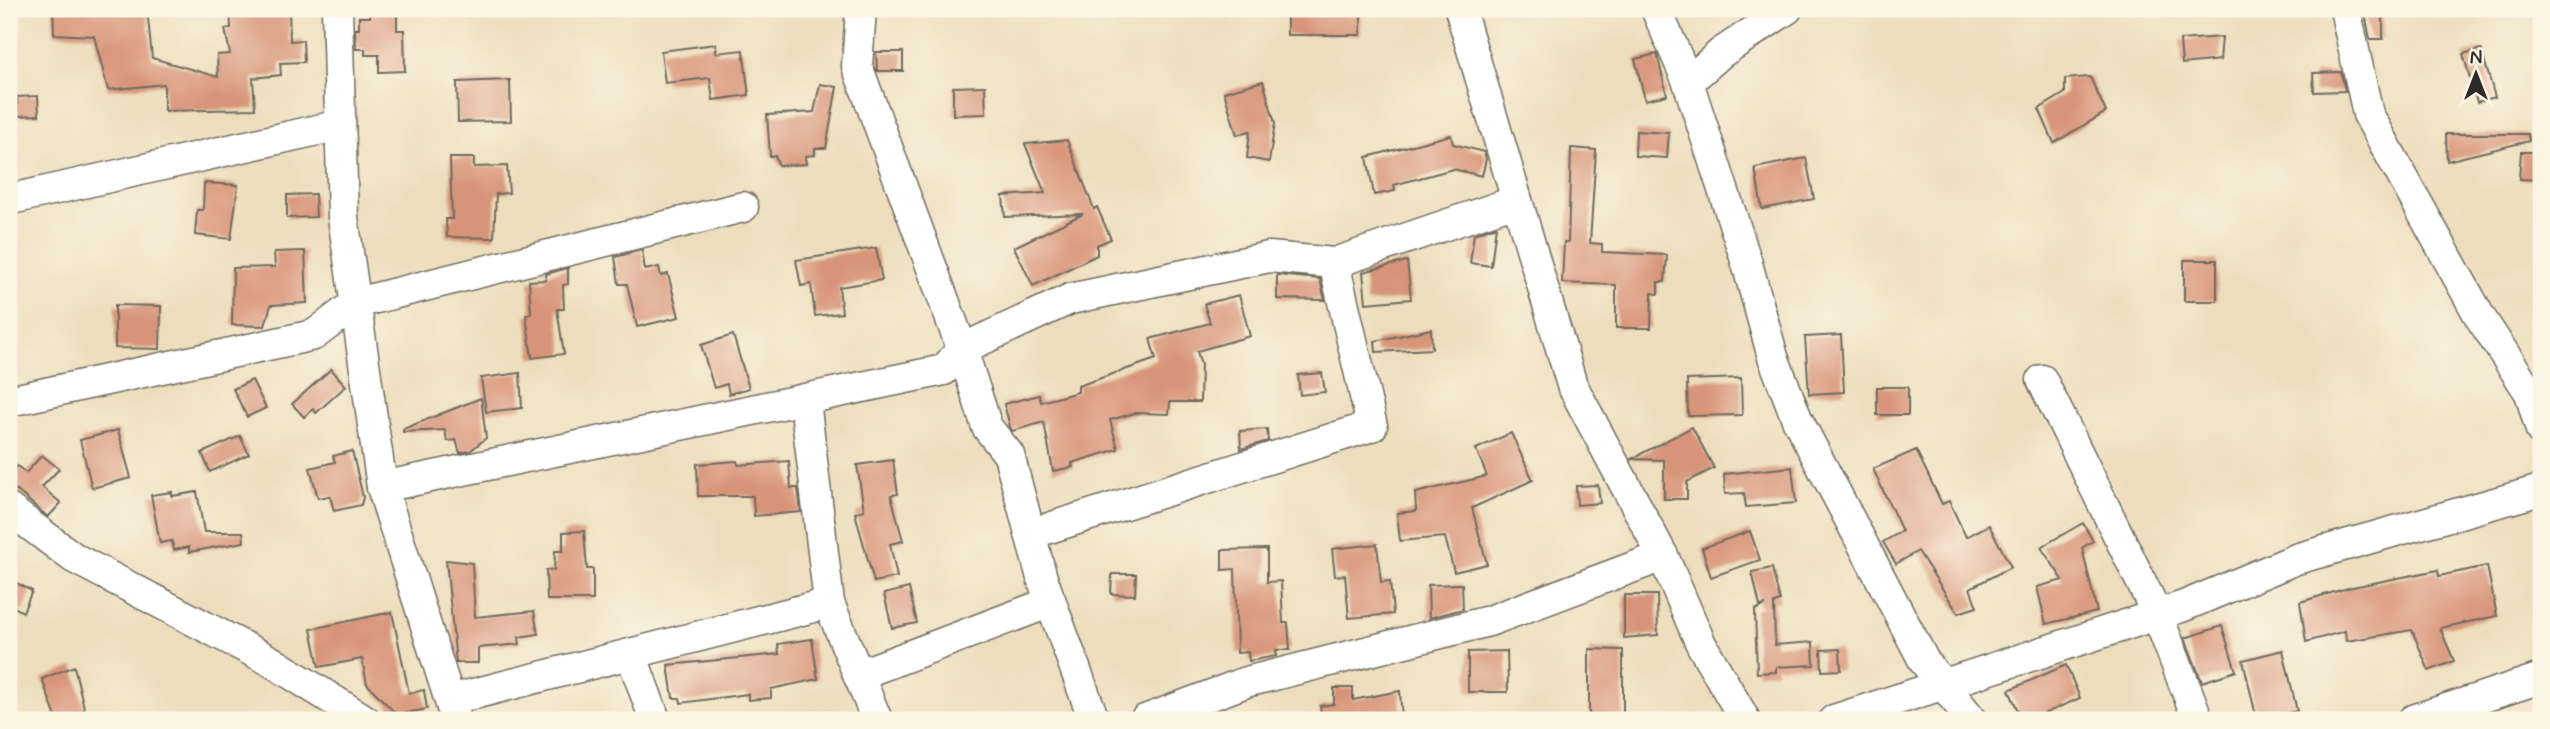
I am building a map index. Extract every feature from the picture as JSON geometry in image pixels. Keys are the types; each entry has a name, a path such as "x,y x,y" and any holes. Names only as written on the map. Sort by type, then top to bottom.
{"street":[{"path":"337,9 343,218 382,487 453,710 632,654 829,603"},
{"path":"862,9 857,66 962,349 987,427 1009,455 1051,602 1094,720"},
{"path":"1460,9 1572,385 1663,556 1701,644 1745,720"},
{"path":"1656,9 1688,82 1746,260 1773,357 1797,419 1924,661 1972,720"},
{"path":"1688,82 1721,53 1787,9"},
{"path":"2346,9 2368,114 2480,317 2530,393 2541,430"},
{"path":"16,198 341,125"},
{"path":"382,487 944,370 962,349 1070,299 1269,257 1334,263 1516,201"},
{"path":"9,401 314,335 356,303 743,207"},
{"path":"1030,534 1373,426 1334,263"},
{"path":"2042,380 2157,614 2198,720"},
{"path":"805,401 829,603 877,720"},
{"path":"1834,720 2157,614 2296,559 2541,490"},
{"path":"9,509 74,558 269,660 365,720"},
{"path":"1144,720 1246,682 1489,621 1663,556"},
{"path":"858,675 1051,602"},
{"path":"632,654 655,720"},
{"path":"2413,720 2541,678"}],"building":[{"path":"53,9 147,9 152,58 218,77 217,55 230,54 225,29 231,28 230,9 289,9 290,41 303,40 304,62 280,63 281,75 253,78 255,109 164,111 164,84 108,90 94,36 54,34"},
{"path":"370,9 397,9 397,30 404,30 405,71 379,72 379,55 365,55 365,49 356,49 355,29 359,29 359,17 370,17"},
{"path":"2364,9 2383,9 2383,39 2370,39"},
{"path":"1287,14 1361,14 1361,35 1287,35"},
{"path":"2222,37 2220,60 2182,64 2180,40"},
{"path":"716,44 716,53 743,50 749,95 713,100 710,78 665,83 661,51"},
{"path":"2481,49 2495,97 2477,102 2463,54"},
{"path":"876,52 903,52 903,71 877,71"},
{"path":"1657,54 1667,95 1645,100 1635,59"},
{"path":"2341,72 2345,91 2314,92 2313,73"},
{"path":"2090,77 2106,112 2054,143 2039,109 2065,93 2065,79"},
{"path":"510,80 511,121 458,122 457,82"},
{"path":"1263,81 1275,123 1269,162 1247,158 1250,131 1237,135 1224,92"},
{"path":"820,84 837,87 826,148 815,148 815,155 805,156 806,164 779,166 775,156 770,156 767,115 814,112"},
{"path":"985,86 986,114 953,115 953,87"},
{"path":"38,96 39,115 18,116 17,97"},
{"path":"1636,131 1669,133 1667,158 1635,156"},
{"path":"2446,134 2528,134 2529,141 2447,161"},
{"path":"1451,135 1453,144 1484,152 1486,159 1482,176 1453,169 1394,185 1395,191 1374,195 1367,157"},
{"path":"1067,140 1094,209 1097,207 1111,239 1097,245 1097,255 1033,286 1014,247 1083,214 1005,217 1003,196 1045,193 1025,144"},
{"path":"1571,148 1596,150 1590,243 1602,244 1602,252 1667,255 1665,282 1658,282 1658,294 1652,293 1651,328 1616,328 1616,285 1562,283 1564,242 1568,242"},
{"path":"2521,152 2541,152 2541,180 2519,179"},
{"path":"450,158 474,158 474,167 507,166 509,193 496,194 494,238 447,237 446,219 452,219"},
{"path":"1806,158 1814,199 1762,209 1755,168"},
{"path":"204,183 238,185 231,239 195,235 197,210 203,210"},
{"path":"315,194 316,217 287,218 287,195"},
{"path":"1496,226 1491,266 1470,263 1474,234"},
{"path":"876,248 882,280 839,287 842,313 815,316 811,284 801,286 796,260"},
{"path":"642,250 645,270 659,267 661,276 668,274 679,317 637,327 627,284 619,284 615,257"},
{"path":"305,251 307,303 271,305 265,326 232,325 233,268 275,267 274,252"},
{"path":"2184,260 2217,260 2217,301 2184,301"},
{"path":"1407,261 1411,299 1366,303 1363,272"},
{"path":"568,268 568,284 563,285 564,309 557,309 564,354 532,358 526,315 531,314 529,281 546,280 546,274"},
{"path":"1277,275 1320,279 1325,300 1277,299"},
{"path":"1239,295 1250,336 1197,351 1201,365 1200,402 1170,402 1169,414 1135,413 1110,420 1118,449 1072,463 1073,467 1053,471 1044,422 1012,431 1004,404 1039,395 1041,402 1078,392 1078,386 1156,359 1150,339 1210,323 1204,304"},
{"path":"115,305 161,306 160,349 115,348"},
{"path":"1431,329 1432,349 1376,352 1375,341"},
{"path":"733,335 749,388 729,394 727,384 714,388 701,345"},
{"path":"1841,335 1844,392 1809,394 1805,337"},
{"path":"331,369 346,386 316,413 313,409 304,417 292,404"},
{"path":"520,373 522,408 486,412 481,378"},
{"path":"1322,373 1325,392 1300,395 1298,375"},
{"path":"1741,378 1742,415 1688,416 1687,380"},
{"path":"252,380 266,408 247,417 233,389"},
{"path":"1877,387 1908,387 1908,415 1877,415"},
{"path":"481,398 486,438 470,451 460,453 456,440 447,441 445,430 403,432 403,429"},
{"path":"1692,427 1714,468 1687,482 1687,499 1664,499 1664,460 1631,459"},
{"path":"1267,429 1268,441 1241,449 1240,431"},
{"path":"118,430 131,478 92,488 80,440"},
{"path":"1511,433 1533,480 1472,508 1487,564 1454,572 1445,537 1400,541 1397,513 1416,511 1415,493 1487,476 1476,449"},
{"path":"240,436 249,454 210,472 202,453"},
{"path":"1916,450 1942,504 1949,501 1966,537 1989,525 2011,567 1970,588 1977,607 1958,613 1918,551 1896,564 1883,542 1902,531 1873,469"},
{"path":"352,451 363,497 361,505 334,511 330,496 318,498 310,468 335,462 333,456"},
{"path":"42,455 59,469 42,487 61,503 48,517 9,484 9,476 17,466 26,473"},
{"path":"893,460 898,494 891,495 903,541 890,544 897,577 874,582 855,513 864,510 857,465"},
{"path":"737,461 738,465 789,461 791,488 798,488 801,512 754,516 753,496 698,496 697,464"},
{"path":"1792,467 1796,503 1746,507 1744,493 1725,494 1724,474"},
{"path":"1598,485 1600,503 1577,505 1576,486"},
{"path":"172,492 172,496 197,492 204,532 243,532 244,542 189,552 189,547 174,550 172,541 160,543 151,495"},
{"path":"2083,523 2093,541 2082,548 2097,612 2046,624 2037,587 2063,580 2041,547"},
{"path":"584,531 587,569 593,569 593,600 547,600 546,570 554,570 555,551 563,551 563,532"},
{"path":"1750,531 1760,560 1711,577 1702,548"},
{"path":"1377,544 1381,582 1390,581 1393,614 1349,618 1345,575 1335,576 1332,549"},
{"path":"1267,549 1267,582 1281,581 1283,623 1288,623 1290,650 1276,650 1276,656 1249,661 1248,652 1237,653 1235,569 1222,570 1222,550"},
{"path":"446,560 472,563 475,617 534,611 538,634 519,637 520,644 478,648 478,663 456,663"},
{"path":"2487,566 2497,616 2440,628 2454,661 2429,671 2412,630 2346,641 2345,631 2306,642 2300,602 2348,588 2438,570 2439,576"},
{"path":"1772,568 1780,601 1774,603 1775,645 1813,642 1814,665 1776,667 1776,672 1757,673 1755,610 1766,605 1760,606 1752,572"},
{"path":"1112,574 1136,574 1135,595 1111,594"},
{"path":"9,579 32,591 23,612 9,604"},
{"path":"1462,584 1463,609 1429,618 1428,585"},
{"path":"909,588 917,623 892,628 884,594"},
{"path":"1624,595 1657,595 1658,635 1624,638"},
{"path":"392,612 409,693 424,690 427,709 397,715 367,684 362,659 319,667 311,629"},
{"path":"2222,626 2236,671 2202,682 2185,638"},
{"path":"812,639 818,679 771,689 771,698 748,700 748,694 681,703 680,698 673,698 668,665 779,654 778,644"},
{"path":"1589,649 1623,650 1623,719 1589,719"},
{"path":"1840,649 1841,670 1822,671 1821,650"},
{"path":"2283,650 2297,711 2257,720 2243,660"},
{"path":"1507,651 1508,692 1468,692 1468,652"},
{"path":"2066,665 2080,698 2030,720 2022,720 2009,690"},
{"path":"74,666 87,720 57,720 42,679"},
{"path":"1334,688 1353,688 1353,700 1400,691 1402,720 1370,720 1370,716 1321,716 1320,706 1334,704"}]}
